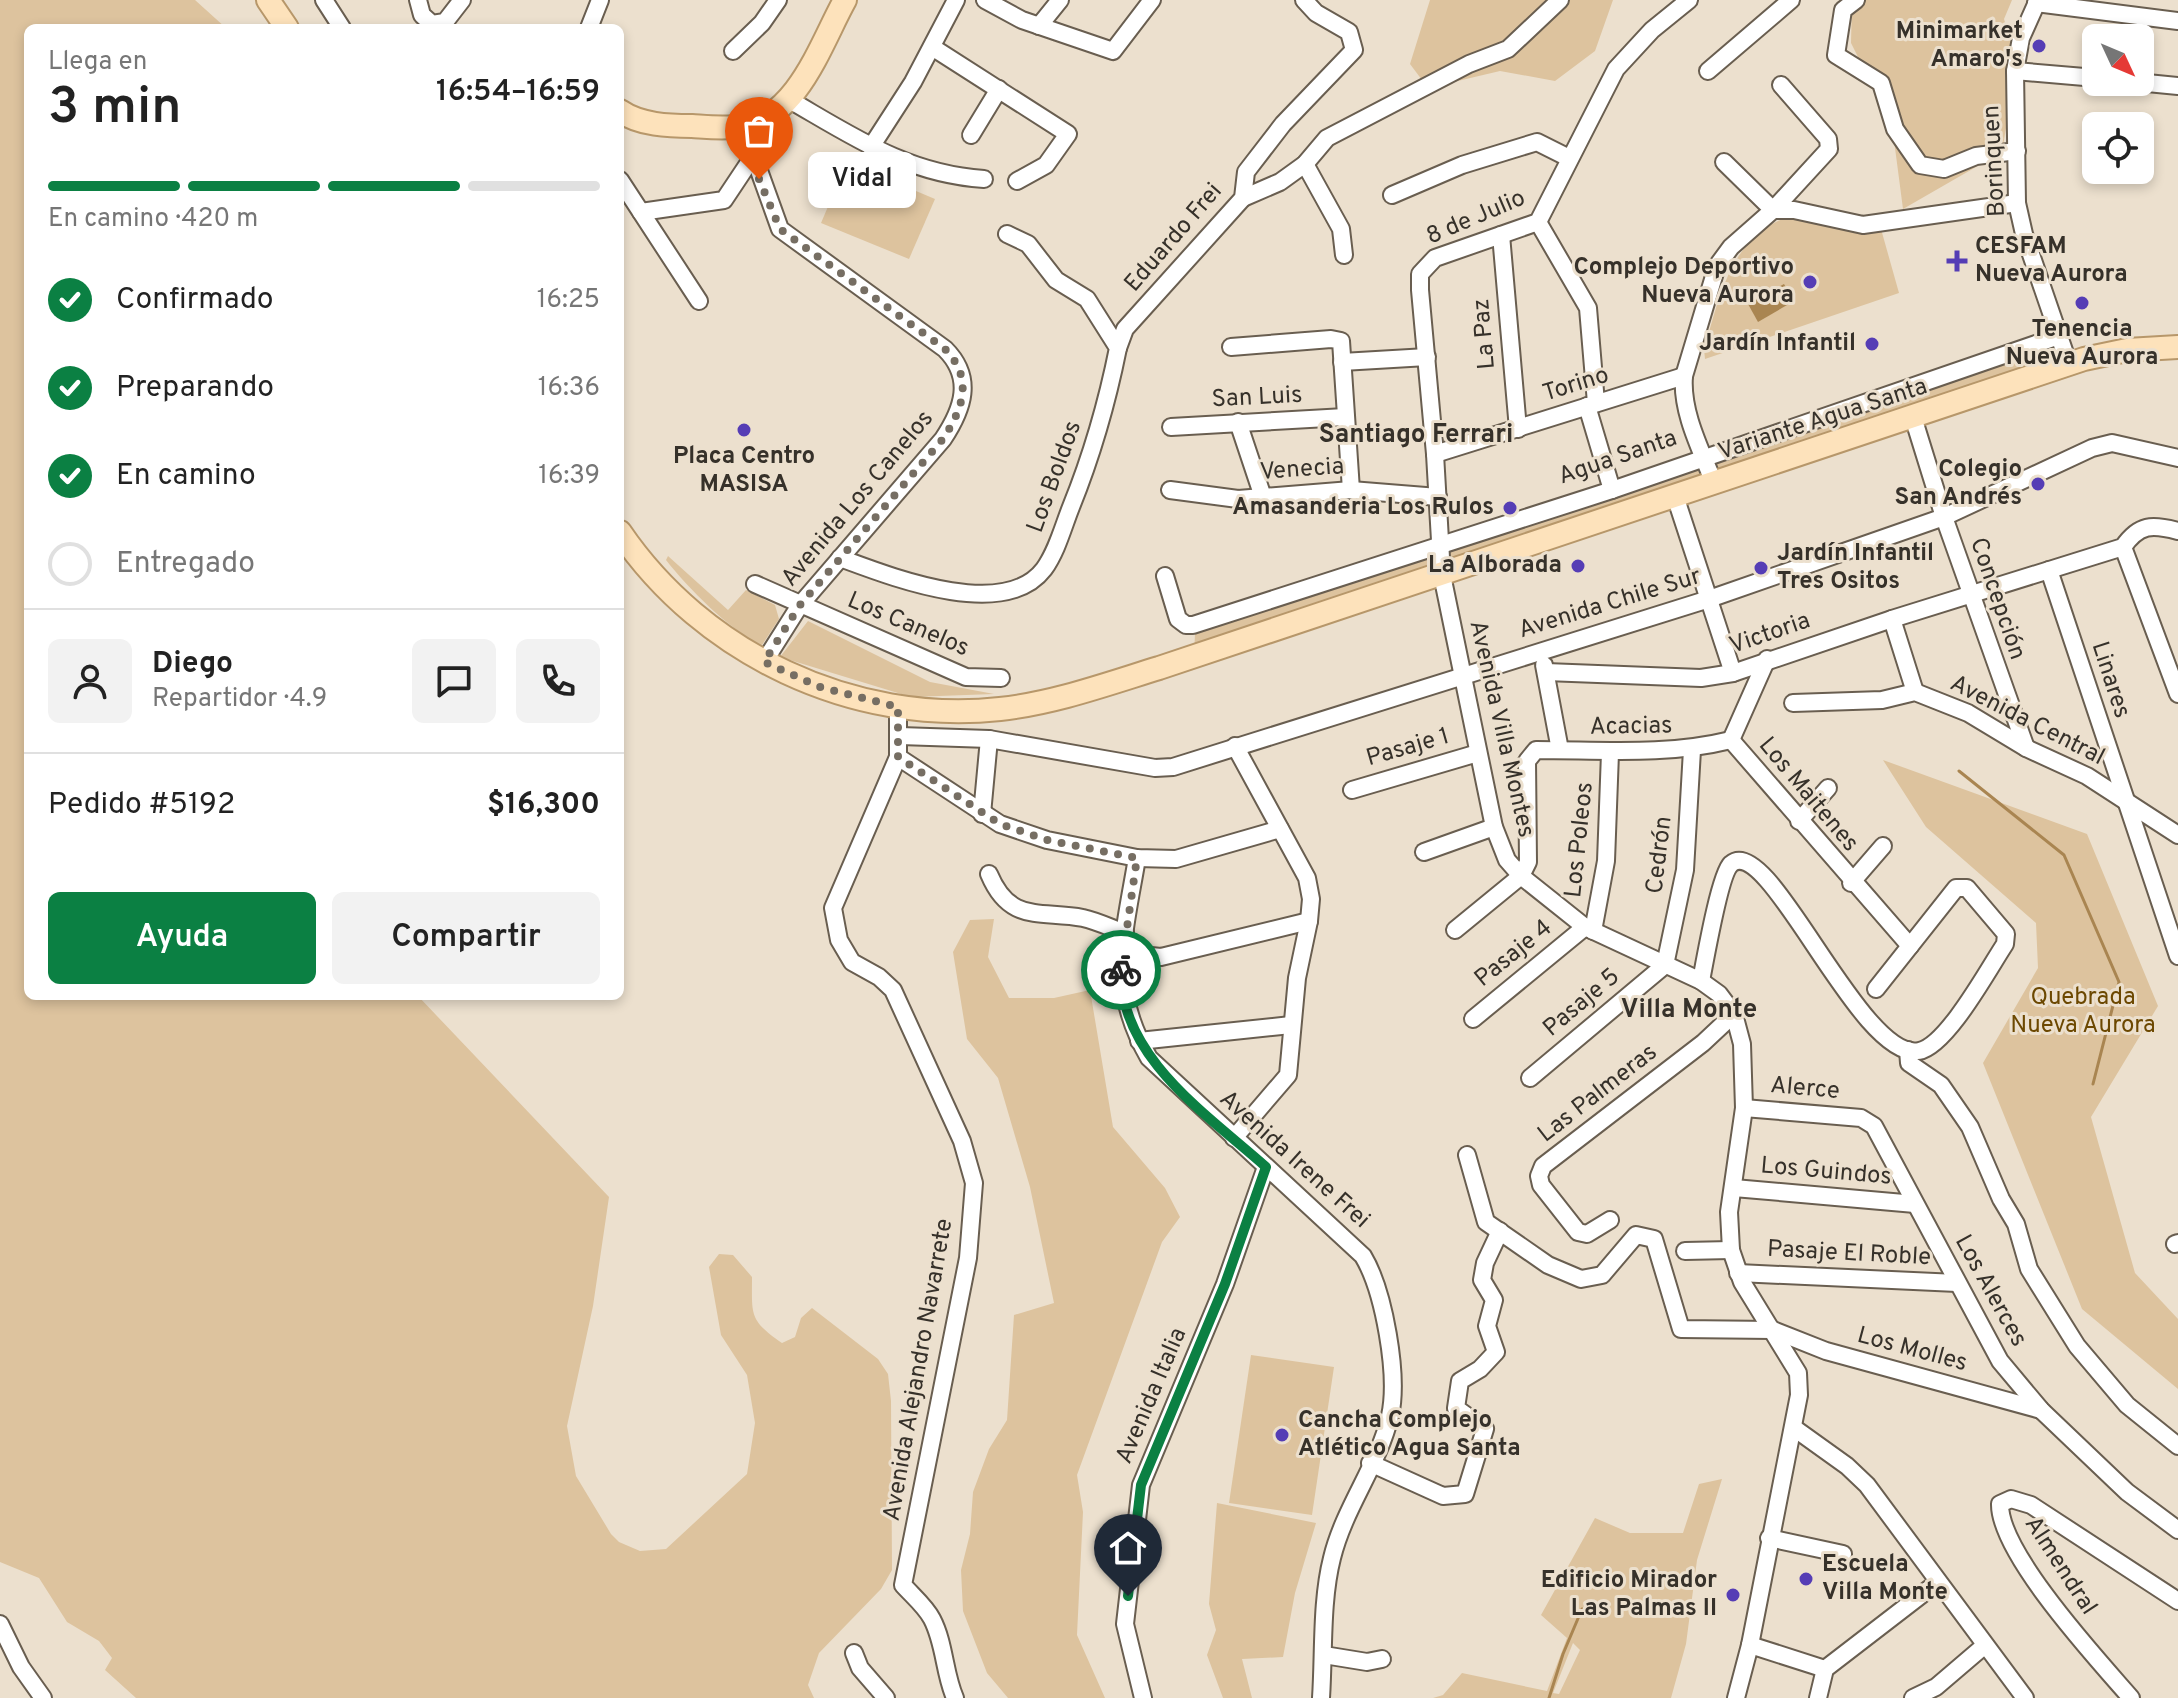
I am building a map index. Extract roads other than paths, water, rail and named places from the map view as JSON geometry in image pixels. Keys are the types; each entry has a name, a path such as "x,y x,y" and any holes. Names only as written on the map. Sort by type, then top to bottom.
{"main road":[{"path":"268,0 284,24"},
{"path":"624,113 640,120 673,126 743,126 769,115 788,99 845,0"},
{"name":"Variante Agua Santa","path":"1442,575 2069,365 2127,350 2178,347"},
{"path":"624,537 643,563 684,605 764,662 820,687 898,707 979,711 1035,703 1197,656 1442,575"}],"street":[{"path":"324,0 339,24"},
{"path":"418,0 422,15 432,24 445,22 462,0"},
{"path":"591,24 600,0"},
{"path":"733,51 762,23 778,0"},
{"path":"871,147 932,47 956,0"},
{"path":"985,0 1039,26 1113,51 1152,0"},
{"path":"1039,26 1060,0"},
{"name":"Eduardo Frei","path":"1118,348 1125,329 1243,198 1246,172 1283,124 1354,50 1349,32 1316,13 1304,0"},
{"path":"1243,198 1280,182 1305,164 1327,138 1469,64 1508,49 1560,0"},
{"name":"8 de Julio","path":"1442,575 1420,274 1435,258 1538,222 1616,69 1652,30 1689,0"},
{"path":"1708,71 1791,0"},
{"path":"1856,0 1843,10 1836,55 1881,83 1895,129 1920,165 1944,169 1976,156 2017,151"},
{"path":"2037,2 2178,21"},
{"name":"Borinquen","path":"2037,2 2021,38 2015,71 2017,203 2024,234 2069,365"},
{"path":"932,47 1068,134 1046,165 1017,181"},
{"path":"2015,71 2082,77"},
{"path":"2154,84 2178,86"},
{"path":"1714,483 1683,394 1684,376 1717,266 1731,247 1773,210 1831,144 1781,85"},
{"path":"971,135 999,89"},
{"path":"788,99 871,147 947,176 984,179"},
{"path":"641,212 724,200 752,158 743,126"},
{"path":"1392,195 1462,165 1537,142 1569,158"},
{"name":"Avenida Los Canelos","path":"752,158 780,229 912,323 956,360 964,395 956,419 800,605 764,662"},
{"path":"1724,162 1773,210 1794,210 1863,225 2017,203"},
{"path":"1305,164 1341,229 1344,255"},
{"path":"624,186 699,301"},
{"path":"1538,222 1588,308 1592,405 1612,490"},
{"path":"1007,234 1028,244 1056,280 1087,299 1118,348"},
{"name":"La Paz","path":"1501,235 1518,429"},
{"name":"Agua Santa","path":"1193,625 1612,490 1703,456 2059,336"},
{"path":"1231,347 1331,339 1341,341 1351,490"},
{"name":"Los Boldos","path":"840,558 896,578 960,593 1010,590 1043,571 1089,462 1118,348"},
{"path":"1342,362 1427,357"},
{"name":"Torino","path":"1435,454 1684,376"},
{"name":"San Luis","path":"1171,427 1345,417"},
{"name":"Concepción","path":"1913,417 1970,596 2026,748"},
{"path":"1238,422 1263,497"},
{"name":"Avenida Chile Sur","path":"900,736 989,739 1155,768 1173,767 1709,599 1944,517 2005,485 2092,448 2112,443 2178,458"},
{"name":"Venecia","path":"1170,490 1226,498 1351,490 1438,497"},
{"path":"1675,496 1733,673"},
{"name":"Victoria","path":"1546,672 1701,678 1733,673 1767,659 2123,547 2138,529 2147,526 2178,531"},
{"path":"2123,547 2178,694"},
{"name":"Linares","path":"2049,570 2178,956"},
{"name":"Avenida Villa Montes","path":"1442,575 1494,827 1507,860 1521,876 1589,929 1701,981 1719,994 1734,1014"},
{"path":"1165,576 1178,619 1186,625 1193,625 1197,656"},
{"name":"Los Canelos","path":"755,584 966,677 1001,678"},
{"path":"1892,619 1915,692"},
{"path":"1540,651 1560,750"},
{"name":"Los Maitenes","path":"1767,659 1731,740 1851,883 1910,946"},
{"name":"Avenida Central","path":"1793,703 1882,700 1915,692 1968,713 2026,748 2087,776 2126,805 2178,835"},
{"name":"Avenida Alejandro Navarrete","path":"898,707 898,757 833,908 839,940 852,962 879,977 893,990 962,1141 974,1183 968,1258 903,1585 931,1616 939,1636 946,1676 955,1698"},
{"path":"982,814 989,739"},
{"name":"Acacias","path":"1521,876 1530,852 1527,761 1531,753 1560,750 1610,753 1692,750 1731,740"},
{"path":"1234,1138 1288,1075 1291,1025 1311,899 1307,878 1235,746"},
{"name":"Cedrón","path":"1665,965 1685,870 1692,750"},
{"name":"Pasaje 1","path":"1352,790 1478,753"},
{"name":"Los Poleos","path":"1589,929 1606,861 1610,753"},
{"path":"898,757 1000,824 1047,840 1137,858 1176,859 1280,829"},
{"path":"1799,821 1828,788"},
{"path":"1424,852 1494,827"},
{"path":"1851,883 1883,846"},
{"name":"Avenida Irene Frei","path":"1137,858 1121,953 1125,1000 1139,1041 1149,1058 1363,1256 1376,1277 1384,1308 1391,1389 1390,1416 1338,1533 1330,1563 1321,1698"},
{"path":"1701,981 1728,866 1735,861 1744,861 1784,899 1807,929 1840,986 1858,1010 1893,1043 1908,1050 1918,1052 1929,1047 1954,1020 2005,944 2006,934 1962,885 1956,888 1876,989"},
{"path":"989,874 1003,899 1025,912 1063,919 1080,917 1125,933"},
{"path":"1455,930 1521,876"},
{"path":"1121,953 1161,957 1309,921"},
{"name":"Pasaje 4","path":"1473,1019 1589,929"},
{"name":"Pasaje 5","path":"1530,1078 1665,965"},
{"path":"1734,1014 1742,1044 1744,1108 1728,1224 1731,1250 1738,1273 1798,1373"},
{"name":"Las Palmeras","path":"1610,1220 1587,1234 1578,1232 1541,1185 1539,1176 1543,1166 1703,1043 1734,1014"},
{"path":"1139,1041 1291,1025"},
{"path":"1908,1050 1909,1063 1941,1085 1970,1127 2001,1199 2016,1224 2029,1269 2077,1346 2127,1405 2178,1446"},
{"name":"Alerce","path":"1744,1108 1861,1118"},
{"name":"Los Alerces","path":"1861,1118 1882,1137 1993,1351 2041,1410 2127,1492 2178,1530"},
{"path":"1467,1155 1486,1222 1548,1265 1581,1279 1602,1275 1636,1235 1654,1239 1681,1329 1773,1330"},
{"name":"Avenida Italia","path":"1143,1698 1125,1624 1141,1485 1225,1284 1266,1167"},
{"name":"Los Guindos","path":"1734,1188 1915,1204"},
{"path":"1370,1463 1443,1496 1465,1494 1485,1429 1456,1408 1460,1381 1480,1369 1496,1352 1487,1326 1494,1300 1482,1280 1500,1231"},
{"path":"1685,1251 1731,1250"},
{"name":"Pasaje El Roble","path":"1738,1273 1957,1283"},
{"name":"Los Molles","path":"1773,1330 1826,1351 2041,1410"},
{"path":"1736,1698 1750,1645 1769,1538 1794,1428 1798,1373 1812,1355 1826,1351"},
{"path":"1794,1428 1867,1485 2025,1698"},
{"name":"Almendral","path":"2131,1698 2076,1635 2038,1583 2006,1531 2000,1504 2011,1499 2031,1505 2178,1601"},
{"path":"1769,1538 1843,1554"},
{"path":"1818,1698 1825,1669 1938,1582"},
{"path":"0,1624 21,1667 43,1698"},
{"path":"1750,1645 1825,1669"},
{"path":"1913,1698 1936,1687 1984,1646"},
{"path":"854,1653 860,1668 886,1698"},
{"path":"1324,1655 1367,1662 1382,1659"}],"waterway":[{"path":"1959,771 2064,855 2119,982 2093,1084"},
{"path":"1549,1698 1582,1609"}],"place":[{"name":"Minimarket Amaro's","path":"2039,46"},
{"name":"Vidal","path":"759,179"},
{"name":"CESFAM Nueva Aurora","path":"1957,261"},
{"name":"Complejo Deportivo Nueva Aurora","path":"1810,282"},
{"name":"Tenencia Nueva Aurora","path":"2082,303"},
{"name":"Jardín Infantil","path":"1872,344"},
{"name":"Placa Centro MASISA","path":"744,430"},
{"name":"Colegio San Andrés","path":"2038,484"},
{"name":"Amasanderia Los Rulos","path":"1510,508"},
{"name":"La Alborada","path":"1578,566"},
{"name":"Jardín Infantil Tres Ositos","path":"1761,568"},
{"name":"Cancha Complejo Atlético Agua Santa","path":"1282,1435"},
{"name":"Escuela Villa Monte","path":"1806,1579"},
{"name":"Edificio Mirador Las Palmas II","path":"1733,1595"}],"district":[{"name":"Santiago Ferrari","path":"1416,435"},
{"name":"Villa Monte","path":"1689,1010"}],"park label":[{"name":"Quebrada Nueva Aurora","path":"2083,1012"}]}
